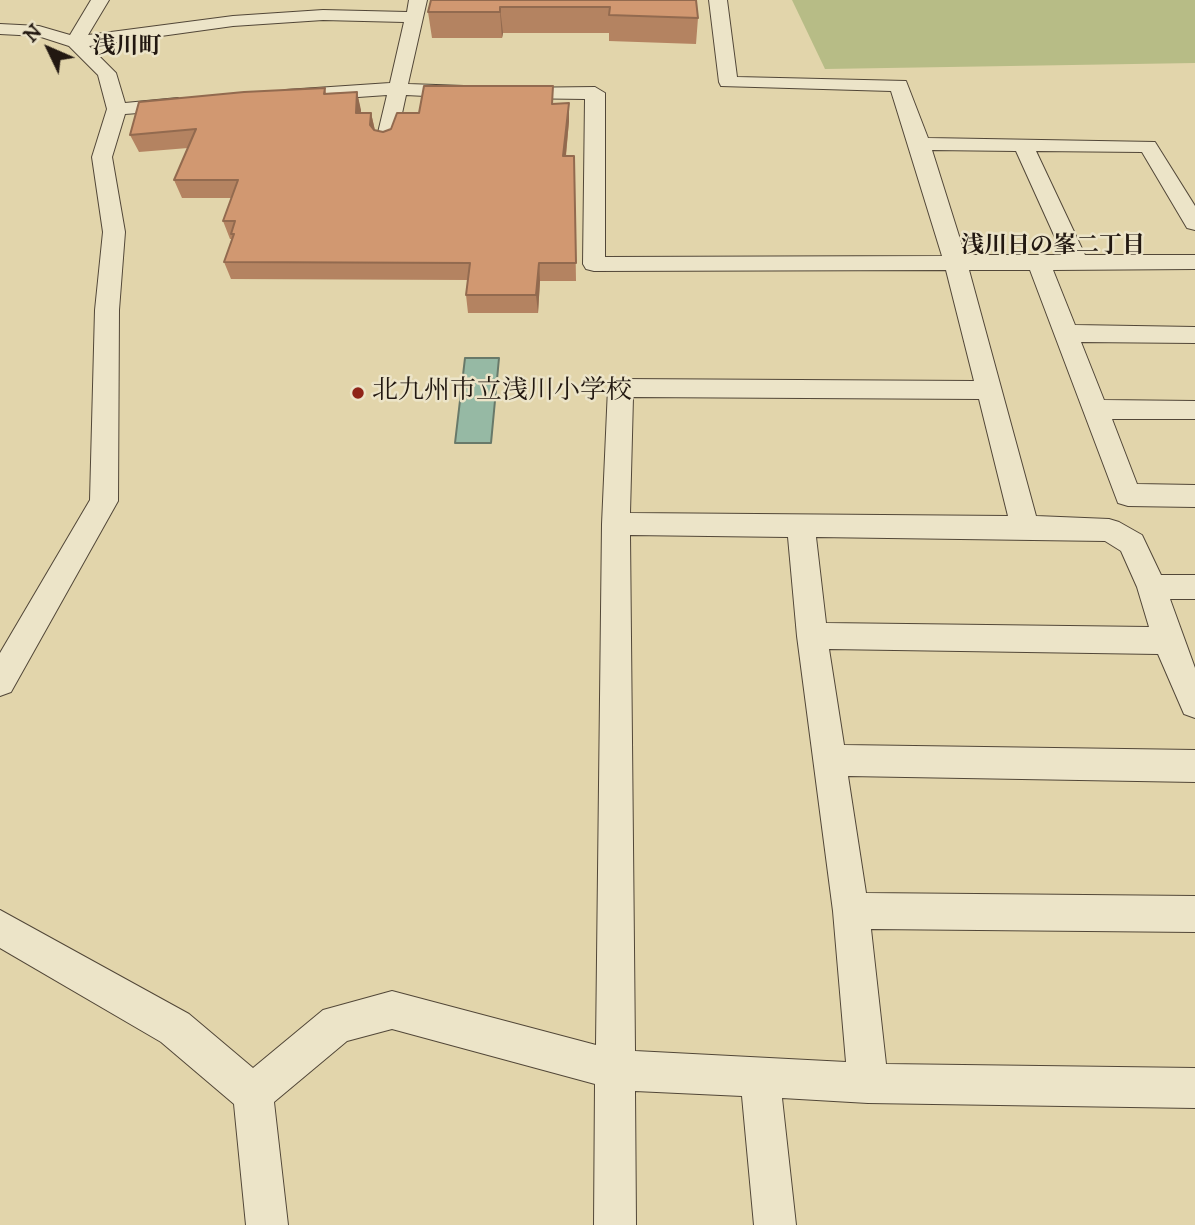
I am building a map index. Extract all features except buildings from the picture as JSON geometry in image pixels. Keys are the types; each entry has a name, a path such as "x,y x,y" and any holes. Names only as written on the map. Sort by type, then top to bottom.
{"street":[{"path":"75,42 100,0"},
{"path":"233,21 243,0"},
{"path":"718,0 728,82 898,85 920,144 956,264 1025,527"},
{"path":"0,29 38,31 75,42 233,21 416,8 386,141"},
{"path":"0,682 104,501 107,310 114,232 102,157 117,109 107,73 75,42"},
{"path":"264,98 396,90 595,93 594,264 1195,262"},
{"path":"117,109 197,103"},
{"path":"920,144 1148,146 1195,223"},
{"path":"1024,146 1077,262"},
{"path":"1039,263 1128,495 1195,496"},
{"path":"1065,333 1195,335"},
{"path":"615,1225 616,524 621,388 990,390"},
{"path":"1097,409 1195,410"},
{"path":"616,524 1110,530 1132,543 1152,587 1168,641 1195,704"},
{"path":"801,526 812,636 851,911 868,1083"},
{"path":"1152,587 1195,587"},
{"path":"812,636 1168,641"},
{"path":"829,760 1195,766"},
{"path":"851,911 1195,914"},
{"path":"0,928 175,1028 253,1094 267,1225"},
{"path":"253,1094 337,1024 391,1010 615,1070 868,1083 1195,1088"},
{"path":"760,1079 775,1225"}],"shaded area":[{"path":"792,0 1195,0 1195,63 825,69"},
{"path":"465,358 499,358 491,443 455,443"}],"place":[{"name":"北九州市立浅川小学校","path":"358,393"}],"district":[{"name":"浅川町","path":"127,48"},
{"name":"浅川日の峯二丁目","path":"1053,247"}]}
